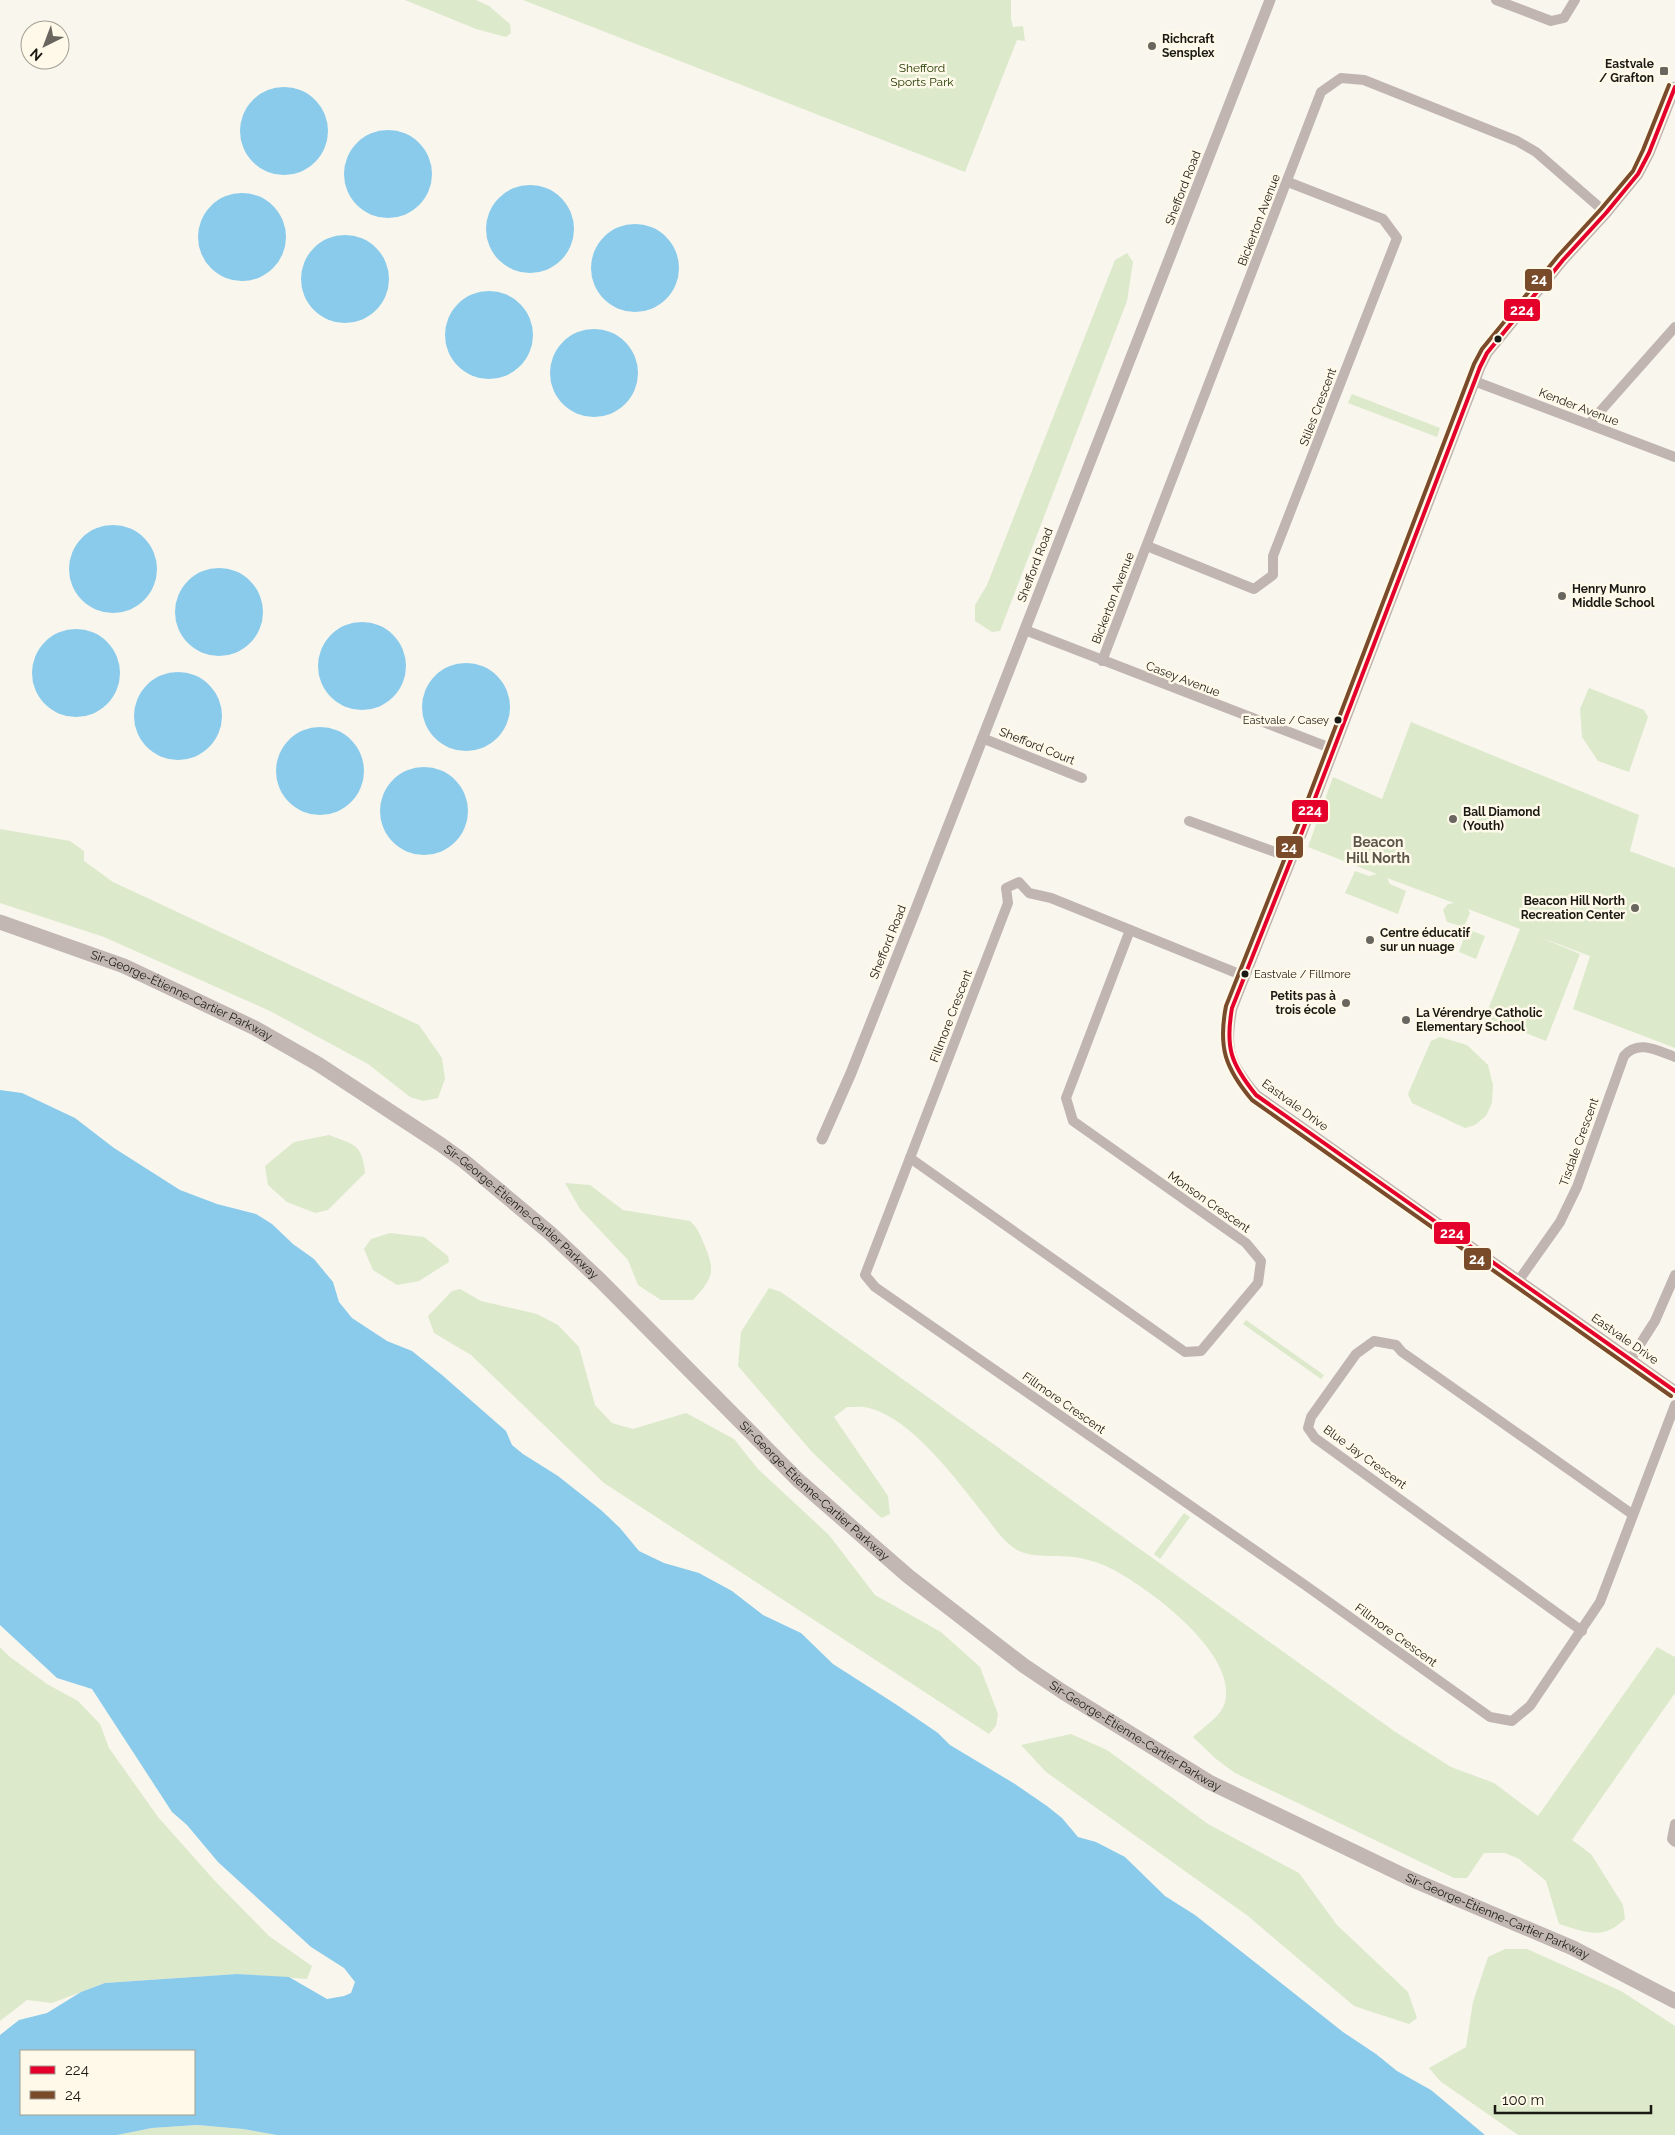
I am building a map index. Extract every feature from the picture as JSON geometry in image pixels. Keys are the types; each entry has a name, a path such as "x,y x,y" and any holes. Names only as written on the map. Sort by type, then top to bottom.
{"main road":[{"name":"Sir-George-Étienne-Cartier Parkway","path":"0,922 124,966 255,1028 334,1074 446,1148 550,1233 600,1280 798,1480 908,1576 1023,1665 1072,1698 1209,1782 1413,1880 1573,1948 1675,2001"}],"street":[{"name":"Shefford Road","path":"822,1139 851,1073 1270,0"},
{"path":"1496,0 1551,21 1564,18 1575,0"},
{"name":"Bickerton Avenue","path":"1102,661 1322,92 1341,78 1364,80 1518,141 1536,152 1606,213"},
{"name":"Eastvale Drive","path":"1675,86 1649,152 1638,174 1606,213 1563,260 1487,353 1474,381 1292,858 1244,976 1232,1008 1228,1031 1230,1056 1240,1076 1256,1095 1675,1391"},
{"name":"Stiles Crescent","path":"1147,546 1254,589 1273,575 1273,556 1397,238 1383,219 1288,182"},
{"path":"1589,424 1675,327"},
{"name":"Kender Avenue","path":"1474,381 1675,457"},
{"name":"Casey Avenue","path":"1025,630 1333,749"},
{"name":"Shefford Court","path":"982,738 1082,778"},
{"path":"1190,820 1292,858"},
{"name":"Fillmore Crescent","path":"1244,976 1051,898 1029,892 1019,882 1006,888 1008,903 865,1275 884,1293 1304,1585 1490,1717 1512,1721 1530,1706 1600,1602 1675,1405"},
{"name":"Monson Crescent","path":"910,1158 1185,1352 1201,1351 1214,1338 1258,1283 1262,1261 1246,1243 1073,1121 1066,1098 1130,930"},
{"name":"Tisdale Crescent","path":"1519,1280 1560,1222 1577,1188 1624,1056 1630,1049 1638,1046 1650,1048 1675,1057"},
{"path":"1630,1360 1655,1321 1675,1275"},
{"name":"Blue Jay Crescent","path":"1582,1631 1315,1438 1308,1428 1311,1417 1356,1354 1374,1342 1396,1345 1402,1352 1632,1514"},
{"path":"1675,1824 1672,1839 1675,1842"}],"green space":[{"path":"405,0 476,0 489,6 510,24 511,33 506,37 476,29"},
{"name":"Shefford Sports Park","path":"523,0 1011,0 1013,27 1023,26 1025,41 1017,40 965,172"},
{"path":"1127,253 1133,262 1127,301 1000,631 992,632 975,621 975,605 987,585 1115,260"},
{"path":"1352,394 1440,428 1437,437 1348,403"},
{"path":"1589,688 1644,710 1648,717 1629,772 1598,761 1582,737 1580,709"},
{"path":"1411,722 1639,815 1630,851 1675,868 1675,1048 1573,1009 1590,956 1537,936 1580,954 1546,1041 1485,1017 1520,929 1468,909 1470,913 1464,927 1447,922 1443,910 1448,904 1454,903 1387,878 1390,884 1406,891 1398,914 1345,893 1355,871 1369,876 1377,874 1308,847 1333,777 1382,799"},
{"path":"0,829 70,841 84,851 84,861 113,882 419,1025 442,1058 445,1079 438,1098 423,1101 410,1097 368,1064 270,1011 104,937 0,903"},
{"path":"1467,929 1485,936 1476,959 1459,952"},
{"path":"1440,1037 1467,1045 1488,1065 1493,1085 1492,1103 1486,1116 1475,1125 1465,1128 1412,1103 1408,1094 1431,1041"},
{"path":"329,1135 355,1146 359,1150 364,1163 365,1173 328,1210 315,1213 287,1202 268,1185 265,1166 294,1142"},
{"path":"565,1183 590,1185 623,1210 690,1221 698,1232 710,1261 710,1274 705,1286 693,1300 661,1300 638,1285 628,1260 580,1209"},
{"path":"390,1233 424,1237 448,1256 449,1262 419,1281 397,1285 373,1270 364,1249 371,1239"},
{"path":"769,1288 781,1292 1394,1731 1451,1767 1494,1783 1538,1816 1657,1647 1675,1657 1675,1693 1572,1840 1591,1854 1623,1905 1625,1919 1609,1930 1594,1933 1559,1924 1546,1881 1519,1859 1505,1853 1484,1853 1467,1878 1454,1878 1235,1773 1216,1759 1193,1737 1215,1718 1222,1709 1226,1685 1219,1665 1205,1644 1186,1624 1143,1588 1106,1566 1090,1560 1066,1556 1028,1554 1014,1548 1001,1536 946,1467 917,1437 885,1414 866,1407 847,1407 834,1417 888,1496 890,1514 882,1518 812,1452 738,1366 741,1332"},
{"path":"460,1289 481,1301 537,1314 558,1325 579,1347 595,1405 612,1423 633,1429 686,1413 734,1439 758,1469 829,1535 875,1595 941,1632 980,1667 998,1714 996,1726 989,1734 604,1483 471,1355 434,1333 428,1316 452,1291"},
{"path":"1246,1320 1324,1375 1321,1379 1243,1324"},
{"path":"1184,1513 1190,1517 1160,1559 1154,1554"},
{"path":"0,1647 10,1657 47,1684 78,1701 100,1724 109,1748 158,1817 215,1881 269,1936 312,1966 307,1979 237,1974 105,1983 52,2003 27,2000 0,2021"},
{"path":"1071,1734 1107,1750 1208,1824 1299,1873 1337,1925 1408,1992 1417,2018 1409,2024 1354,2006 1248,1916 1046,1772 1021,1745"},
{"path":"1505,1949 1527,1949 1621,1991 1675,2026 1675,2135 1518,2135 1440,2081 1429,2068 1466,2047 1473,2002 1488,1957"},
{"path":"197,2125 243,2129 277,2135 117,2135 152,2128"}],"water":[{"path":"284,87 301,90 315,100 325,114 328,131 325,148 315,162 301,172 284,175 267,172 253,162 243,148 240,131 243,114 253,100 267,90"},
{"path":"388,130 405,133 419,143 429,157 432,174 429,191 419,205 405,215 388,218 371,215 357,205 347,191 344,174 347,157 357,143 371,133"},
{"path":"530,185 547,188 561,198 571,212 574,229 571,246 561,260 547,270 530,273 513,270 499,260 489,246 486,229 489,212 499,198 513,188"},
{"path":"242,193 259,196 273,206 283,220 286,237 283,254 273,268 259,278 242,281 225,278 211,268 201,254 198,237 201,220 211,206 225,196"},
{"path":"635,224 652,227 666,237 676,251 679,268 676,285 666,299 652,309 635,312 618,309 604,299 594,285 591,268 594,251 604,237 618,227"},
{"path":"345,235 362,239 376,248 385,262 389,279 385,296 376,310 362,319 345,323 328,319 314,310 305,296 301,279 305,262 314,248 328,239"},
{"path":"489,291 506,294 520,304 530,318 533,335 530,352 520,366 506,376 489,379 472,376 458,366 448,352 445,335 448,318 458,304 472,294"},
{"path":"594,329 611,333 625,342 634,356 638,373 634,390 625,404 611,413 594,417 577,413 563,404 554,390 550,373 554,356 563,342 577,333"},
{"path":"113,525 130,528 144,538 154,552 157,569 154,586 144,600 130,610 113,613 96,610 82,600 72,586 69,569 72,552 82,538 96,528"},
{"path":"219,568 236,571 250,581 260,595 263,612 260,629 250,643 236,653 219,656 202,653 188,643 178,629 175,612 178,595 188,581 202,571"},
{"path":"362,622 379,625 393,635 403,649 406,666 403,683 393,697 379,707 362,710 345,707 331,697 321,683 318,666 321,649 331,635 345,625"},
{"path":"76,629 93,633 107,642 116,656 120,673 116,690 107,704 93,713 76,717 59,713 45,704 36,690 32,673 36,656 45,642 59,633"},
{"path":"466,663 483,666 497,676 507,690 510,707 507,724 497,738 483,748 466,751 449,748 435,738 425,724 422,707 425,690 435,676 449,666"},
{"path":"178,672 195,676 209,685 218,699 222,716 218,733 209,747 195,756 178,760 161,756 147,747 138,733 134,716 138,699 147,685 161,676"},
{"path":"320,727 337,730 351,740 361,754 364,771 361,788 351,802 337,812 320,815 303,812 289,802 279,788 276,771 279,754 289,740 303,730"},
{"path":"424,767 441,770 455,780 465,794 468,811 465,828 455,842 441,852 424,855 407,852 393,842 383,828 380,811 383,794 393,780 407,770"},
{"path":"0,1090 22,1093 75,1118 114,1148 180,1190 217,1204 256,1214 272,1224 293,1244 314,1259 333,1282 339,1302 352,1318 387,1341 412,1351 442,1375 506,1431 512,1445 558,1476 601,1510 620,1528 639,1551 664,1563 699,1573 732,1591 763,1615 801,1633 833,1664 938,1733 950,1745 1015,1784 1047,1806 1062,1818 1078,1837 1096,1842 1125,1857 1165,1896 1195,1915 1343,2032 1397,2071 1431,2090 1485,2135 277,2135 243,2129 197,2125 152,2128 117,2135 0,2135 0,2035 19,2020 47,2013 81,1992 105,1983 237,1974 289,1977 327,1999 351,1993 355,1982 344,1968 311,1947 218,1862 187,1825 172,1812 92,1689 57,1678 0,1625"}],"transit line":[{"name":"24","path":"1669,85 1633,171 1558,256 1482,349 1474,364 1298,825 1226,1006 1223,1033 1226,1056 1230,1067 1235,1078 1252,1100 1671,1396"},
{"name":"224","path":"1675,87 1649,153 1638,174 1606,213 1563,260 1487,353 1480,367 1304,827 1232,1008 1229,1034 1232,1055 1241,1074 1256,1095 1675,1391"}],"place":[{"name":"Richcraft Sensplex","path":"1152,46"},
{"name":"Eastvale / Grafton","path":"1664,71"},
{"name":"Henry Munro Middle School","path":"1562,596"},
{"name":"Eastvale / Casey","path":"1338,720"},
{"name":"Ball Diamond (Youth)","path":"1453,819"},
{"name":"Beacon Hill North Recreation Center","path":"1635,908"},
{"name":"Centre éducatif sur un nuage","path":"1370,940"},
{"name":"Eastvale / Fillmore","path":"1245,974"},
{"name":"Petits pas à trois école","path":"1346,1003"},
{"name":"La Vérendrye Catholic Elementary School","path":"1406,1020"}],"district":[{"name":"Beacon Hill North","path":"1378,850"}]}
